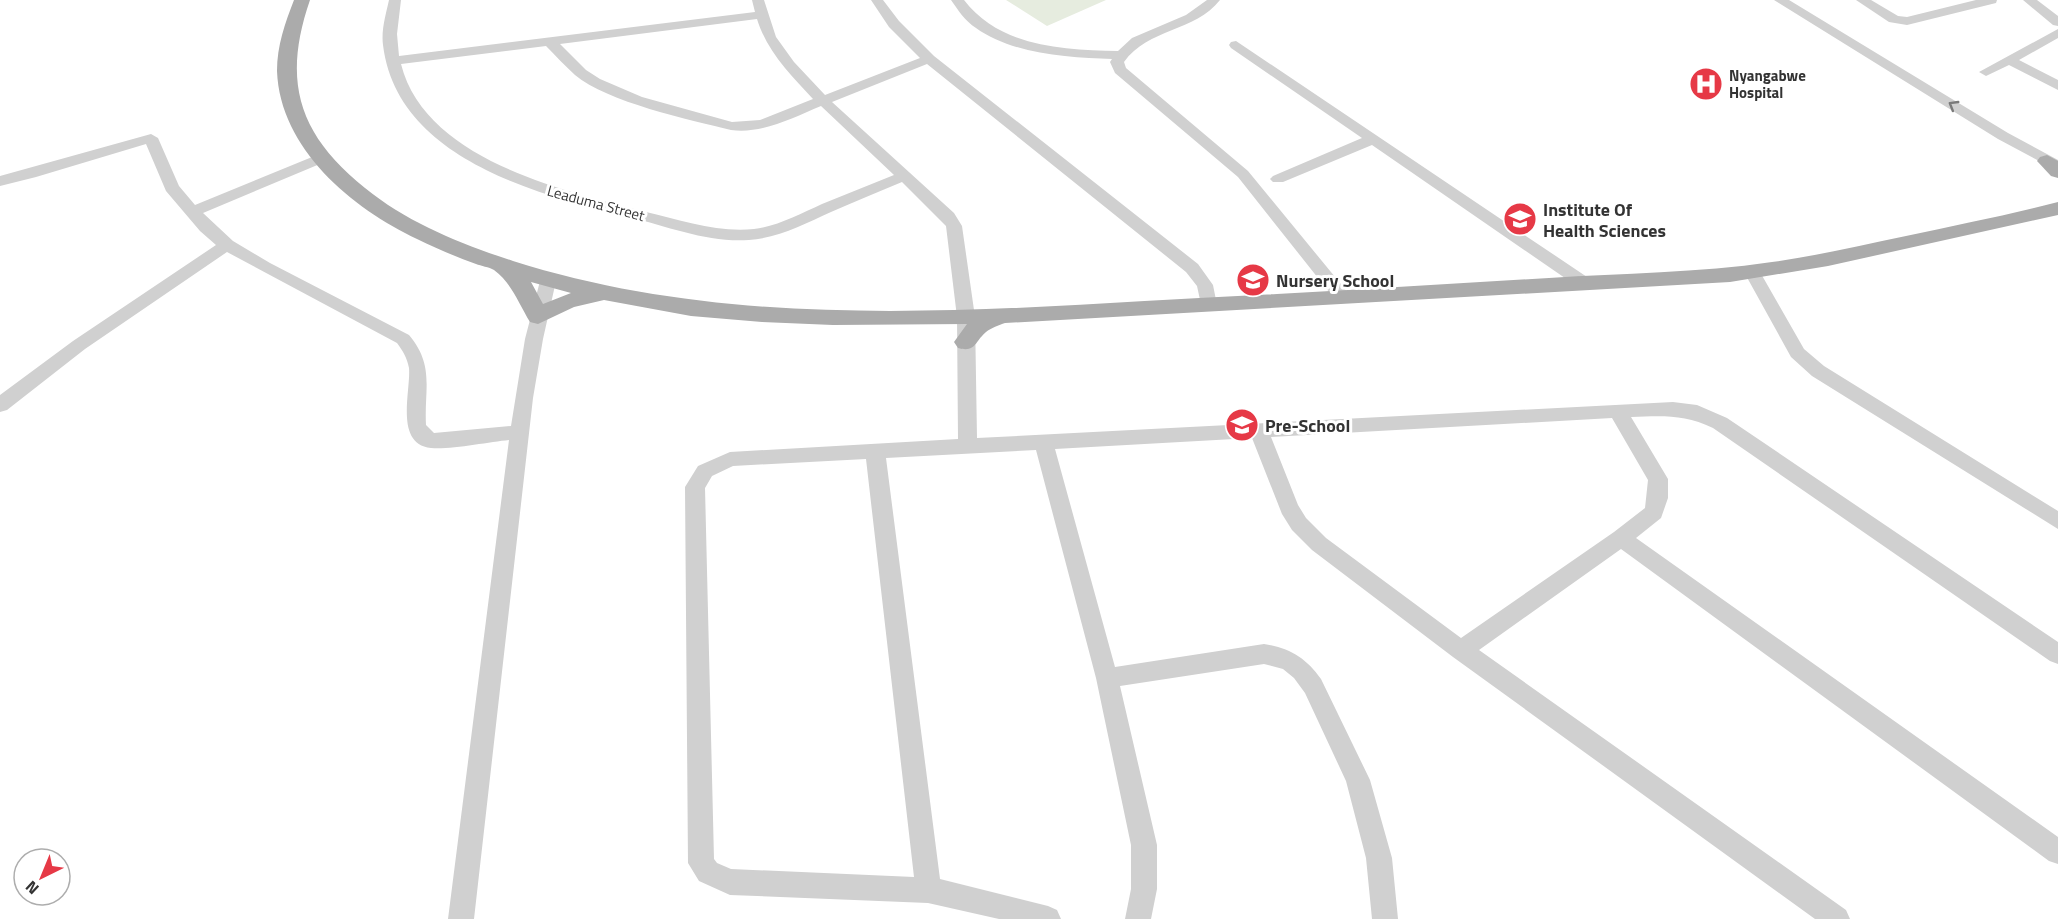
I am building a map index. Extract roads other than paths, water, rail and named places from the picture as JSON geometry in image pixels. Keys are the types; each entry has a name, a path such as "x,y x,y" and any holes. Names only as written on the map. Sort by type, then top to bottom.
{"main road":[{"path":"305,0 292,26 286,52 285,73 294,110 322,158 345,183 390,216 427,236 501,265 549,281 603,294 717,311 831,318 966,317 1343,298 1752,272 1827,260 2022,218 2058,208"},
{"path":"501,265 524,288 538,316 568,301 603,294"},
{"path":"966,342 978,326 1002,315"}],"street":[{"name":"Leaduma Street","path":"395,0 390,34 392,61 399,81 410,101 431,126 452,143 527,183 569,198 728,234 760,234 904,176"},
{"path":"878,0 908,39 929,59 1192,268 1205,285 1208,305"},
{"path":"957,0 979,25 1004,39 1089,54 1120,55"},
{"path":"1214,0 1192,16 1135,41 1120,55 1117,62 1120,70 1243,174 1343,298"},
{"path":"1780,0 2055,163"},
{"path":"1802,0 2055,163"},
{"path":"1862,0 1894,19 1907,21 1991,0"},
{"path":"2029,0 2058,22"},
{"path":"392,61 549,41 759,7 777,51 822,100 954,226 966,317 968,447"},
{"path":"1986,72 2058,33"},
{"path":"549,41 581,73 611,90 661,108 741,127 763,123 929,59"},
{"path":"1236,45 1584,283"},
{"path":"2009,60 2058,86"},
{"path":"0,181 32,174 151,138 172,188 192,212 227,245 264,267 403,339 412,346 419,364 417,434 431,441 520,432"},
{"path":"1278,179 1373,139"},
{"path":"192,212 322,158"},
{"path":"0,405 79,345 227,245"},
{"path":"1752,272 1797,352 1818,371 2058,521"},
{"path":"460,919 485,700 520,432 538,316 549,281"},
{"path":"1034,917 928,890 730,882 708,872 701,863 699,851 695,487 705,471 730,459 875,450 968,447 1617,411 1673,409 1697,412 1720,423 2058,654"},
{"path":"1461,650 1621,538 1654,512 1658,498 1658,480 1617,411"},
{"path":"1259,430 1288,508 1299,524 1319,544 1461,650 1836,919"},
{"path":"1044,443 1107,678 1144,845 1144,890 1138,919"},
{"path":"875,450 928,890"},
{"path":"1621,538 2058,852"},
{"path":"1107,678 1264,654 1278,656 1302,671 1313,686 1358,780 1379,858 1389,918"}],"place":[{"name":"Nyangabwe Hospital","path":"1706,84"},
{"name":"Institute Of Health Sciences","path":"1520,219"},
{"name":"Nursery School","path":"1253,280"},
{"name":"Pre-School","path":"1242,425"}]}
